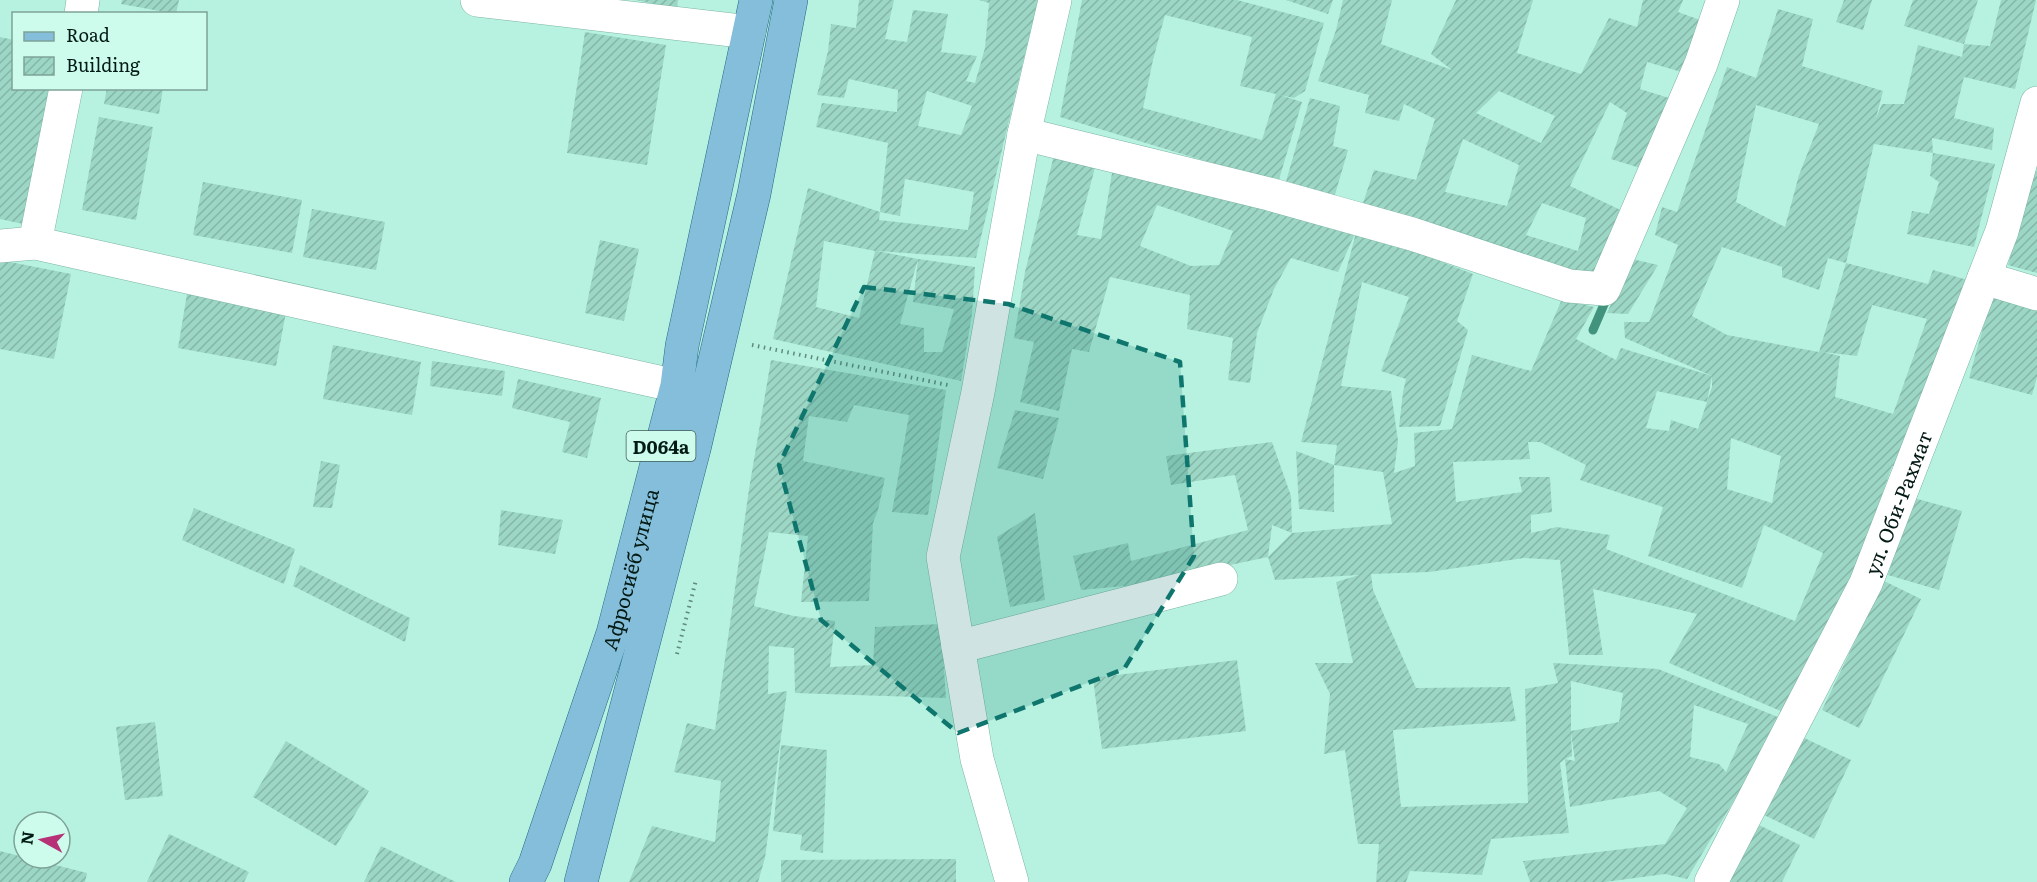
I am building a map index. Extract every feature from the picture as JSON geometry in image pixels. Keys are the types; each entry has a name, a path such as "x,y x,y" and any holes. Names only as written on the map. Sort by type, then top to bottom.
{"main road":[{"name":"Афросиёб улица","path":"526,882 535,864 613,633 677,387 682,346 756,0"},
{"name":"Афросиёб улица","path":"581,882 680,506 720,338 754,194 791,0"}],"street":[{"path":"477,0 749,32"},
{"path":"1012,882 977,759 943,557 978,392 1024,134 1055,0"},
{"path":"1024,134 1269,195 1390,228 1569,286 1604,289 1701,64 1723,0"},
{"path":"35,243 66,90"},
{"name":"ул. Оби-Рахмат","path":"1711,882 1866,583 2002,231 2037,103"},
{"path":"0,246 35,243 677,387"},
{"path":"1984,278 2037,294"},
{"path":"958,646 1221,579"}],"path":[{"path":"720,338 978,392"}],"highlighted area":[{"path":"864,287 1008,304 1180,362 1194,556 1124,669 958,733 821,620 779,465"}],"building":[{"path":"122,0 179,0 176,12 121,4"},
{"path":"636,0 678,0 677,9"},
{"path":"859,0 894,0 885,39 907,42 913,10 948,14 941,52 977,56 966,81 975,83 985,48 989,3 979,0 1038,0 976,258 877,251 975,267 972,314 961,381 773,339 808,188 880,212 888,143 816,127 822,103 897,112 898,90 849,79 844,98 817,95 828,51 831,24 856,28","holes":["927,91 972,106 961,135 918,126","905,179 974,192 968,230 879,220 880,212 900,216","824,241 875,251 859,318 816,307","918,259 913,302 954,309 942,352 924,352 924,328 900,324"]},
{"path":"1082,0 1237,0 1324,23 1305,91 1294,98 1280,95 1302,102 1278,183 1060,117","holes":["1165,15 1252,37 1240,86 1276,94 1262,140 1143,108"]},
{"path":"1286,0 1333,0 1328,14"},
{"path":"1343,0 1392,0 1381,44 1452,70 1431,54 1456,0 1533,0 1517,53 1581,74 1609,18 1637,27 1643,0 1683,0 1678,12 1703,21 1685,73 1647,62 1640,89 1669,98 1640,168 1611,159 1627,113 1610,102 1570,186 1629,214 1609,275 1569,269 1360,212 1374,170 1416,180 1435,119 1404,104 1399,121 1365,113 1369,95 1318,81 1336,30","holes":["1499,91 1555,116 1541,143 1476,113","1463,139 1519,165 1507,206 1445,192","1542,203 1586,218 1578,251 1526,235"]},
{"path":"1844,0 1872,0 1863,30 1836,22"},
{"path":"1913,0 1978,0 1964,44 1904,26"},
{"path":"2001,0 2036,0 2015,89 1964,77 1954,118 1994,128 1992,150 1932,138 1933,153 1874,144 1846,263 1928,284 1933,270 1971,281 1912,465 1892,466 1867,538 1827,634 1785,713 1669,663 1697,614 1593,589 1603,655 1569,655 1560,560 1524,558 1429,572 1371,574 1373,590 1416,688 1510,687 1516,721 1393,730 1401,807 1528,803 1525,689 1558,683 1553,663 1658,669 1778,717 1742,787 1687,879 1665,874 1605,882 1530,882 1523,861 1665,844 1687,808 1659,791 1570,807 1565,759 1560,763 1569,833 1491,839 1482,875 1410,871 1406,882 1376,882 1379,844 1358,844 1345,750 1324,754 1330,694 1315,663 1353,663 1336,582 1359,575 1275,580 1268,557 1292,533 1392,524 1383,472 1334,465 1337,445 1301,442 1357,229 1473,274 1457,321 1468,330 1440,426 1399,427 1406,379 1381,371 1409,297 1362,282 1341,386 1391,391 1398,441 1394,473 1415,466 1414,433 1452,429 1472,355 1531,371 1562,299 1594,307 1576,339 1616,360 1621,348 1712,376 1625,338 1624,322 1649,322 1678,245 1655,235 1662,207 1677,212 1727,67 1756,78 1778,9 1813,19 1802,66 1883,91 1876,118 1882,104 1904,104 1918,45 1962,57 1964,44 1990,46","holes":["1756,105 1819,124 1799,175 1785,227 1736,202","1722,247 1782,267 1782,277 1819,290 1828,258 1846,263 1819,352 1727,335 1692,316","1872,305 1927,319 1893,414 1835,397 1840,356 1823,352 1857,356","1712,376 1712,387 1707,402","1657,391 1707,402 1698,429 1671,420 1669,431 1646,428","1731,438 1781,456 1772,503 1727,489","1528,442 1540,442 1586,465 1580,480 1663,507 1648,556 1742,588 1764,525 1823,553 1795,621 1606,549 1610,535 1557,527 1531,533 1531,515 1552,512 1550,477 1519,477 1522,492 1456,502 1453,462 1530,459","1571,681 1623,693 1619,722 1571,731","1694,705 1748,724 1726,772 1719,764 1690,757","1571,732 1575,761 1565,759 1572,756"]},
{"path":"585,32 666,45 647,165 567,153"},
{"path":"0,37 12,40 12,90 53,90 28,225 0,219"},
{"path":"107,90 163,90 159,114 104,104"},
{"path":"1310,98 1340,106 1333,146 1348,150 1334,198 1285,185"},
{"path":"99,117 153,127 136,220 82,210"},
{"path":"1933,153 1995,164 1974,247 1907,234 1912,211 1929,214 1939,182 1930,176"},
{"path":"1054,155 1096,164 1077,235 1101,239 1112,173 1149,172 1357,229 1338,272 1291,258 1274,289 1257,333 1250,383 1228,380 1233,338 1187,329 1190,295 1110,277 1089,352 1072,349 1059,411 1020,402 1034,342 1014,338 1025,272","holes":["1157,205 1233,231 1219,265 1191,266 1140,246"]},
{"path":"2034,170 2037,171 2037,273 2008,265"},
{"path":"203,182 302,200 292,253 193,235"},
{"path":"312,209 385,222 376,270 303,257"},
{"path":"600,240 639,249 624,321 585,313"},
{"path":"1632,259 1658,265 1628,314 1607,313"},
{"path":"0,260 71,274 54,359 0,349"},
{"path":"1993,292 2037,304 2037,377 2032,395 1969,378"},
{"path":"187,294 286,312 276,366 178,348"},
{"path":"333,345 421,362 412,415 323,399"},
{"path":"771,360 946,390 928,515 892,512 909,415 854,405 847,422 809,416 803,461 885,478 873,523 869,601 801,602 808,536 769,532 754,606 794,616 835,621 830,667 873,665 875,627 941,624 946,698 795,693 794,648 769,646 768,694 787,691 765,858 758,882 629,882 652,826 715,842 721,781 674,772 687,723 715,730 749,489"},
{"path":"432,361 505,371 502,396 430,386"},
{"path":"518,379 601,398 587,458 562,452 570,422 512,408"},
{"path":"1015,410 1059,418 1043,479 997,468"},
{"path":"1272,442 1291,496 1292,533 1272,525 1268,557 1136,585 1081,590 1073,556 1128,543 1131,561 1248,530 1235,475 1171,485 1166,456"},
{"path":"1296,451 1334,465 1334,512 1299,509"},
{"path":"321,461 340,465 332,508 313,507"},
{"path":"1910,497 1962,511 1939,590 1888,575"},
{"path":"194,508 295,549 284,584 182,540"},
{"path":"501,510 563,520 555,554 498,545"},
{"path":"1035,513 1045,600 1010,607 997,537"},
{"path":"300,565 410,618 405,642 293,586"},
{"path":"1884,581 1921,599 1859,728 1822,710"},
{"path":"1237,660 1246,731 1102,749 1093,678"},
{"path":"155,722 163,796 125,800 116,727"},
{"path":"1800,736 1851,760 1814,839 1764,815"},
{"path":"286,741 369,791 336,846 253,797"},
{"path":"781,745 827,750 823,853 800,850 802,835 773,831"},
{"path":"1757,824 1800,845 1782,882 1729,882"},
{"path":"169,834 249,872 244,882 147,882"},
{"path":"381,846 456,882 364,882"},
{"path":"0,851 12,854 12,870 72,869 87,873 85,882 0,882"},
{"path":"956,859 956,882 781,882 781,860"}],"waterway":[{"path":"1593,330 1608,295"}]}
